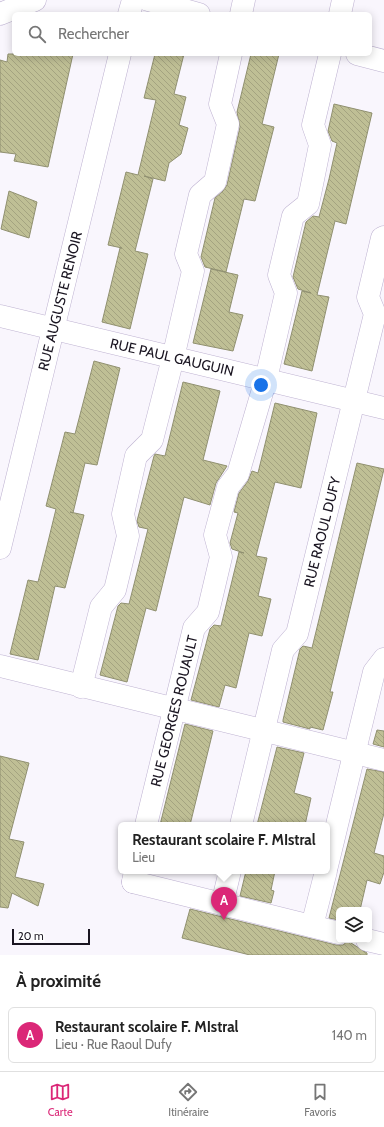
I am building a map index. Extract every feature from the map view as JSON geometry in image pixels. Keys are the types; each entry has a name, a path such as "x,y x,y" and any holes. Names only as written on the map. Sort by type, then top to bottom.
{"street":[{"path":"0,14 35,0"},
{"path":"130,12 133,0"},
{"path":"148,0 192,12"},
{"path":"241,12 244,0"},
{"path":"340,12 343,0"},
{"name":"RUE AUGUSTE RENOIR","path":"0,548 120,56"},
{"path":"81,687 101,607 115,590 128,536 123,514 136,456 152,440 173,358 193,271 186,254 200,195 215,182 228,124 220,104 232,56"},
{"name":"RUE GEORGES ROUAULT","path":"147,822 194,628 208,612 221,557 216,535 228,487 238,474 266,379 286,293 279,275 293,216 308,204 320,145 313,125 330,56"},
{"path":"365,56 384,61"},
{"name":"RUE RAOUL DUFY","path":"242,822 283,650 297,634 355,401 375,314 368,297 382,238 384,236"},
{"name":"RUE PAUL GAUGUIN","path":"0,316 384,408"},
{"path":"330,854 374,672 384,659"},
{"path":"0,666 384,760"},
{"path":"222,904 229,874"},
{"path":"312,926 325,874"},
{"path":"134,877 222,904 336,932"},
{"path":"372,941 384,944"}],"building":[{"path":"8,54 12,54 12,56 73,56 48,167 14,161 16,154 0,152 0,60 7,62"},
{"path":"154,56 184,56 174,94 186,97 179,125 188,128 181,154 169,163 165,181 144,176 153,179 135,251 148,254 130,329 102,322 120,248 122,248 108,245 126,172 138,175 156,100 144,98"},
{"path":"251,56 279,56 262,124 274,127 255,201 244,199 226,272 205,267 201,257 215,198 227,185 240,127 237,112"},
{"path":"334,104 372,113 346,224 335,221 317,295 329,297 312,371 284,364 302,291 311,293 298,289 293,277 306,222 313,216 319,217 329,179 337,143 332,141 328,131"},
{"path":"9,191 37,202 29,238 1,229"},
{"path":"211,269 238,275 229,312 243,315 233,351 193,343"},
{"path":"94,361 120,368 97,465 85,463 73,513 84,515 65,588 55,586 38,660 10,654 28,580 38,582 47,546 56,509 46,506 65,432 75,434"},
{"path":"183,382 220,391 203,460 227,466 216,483 210,505 184,497 156,611 146,608 127,682 100,675 118,606 121,603 129,604 148,529 139,527 137,521 154,456 155,454 165,456"},
{"path":"275,403 317,413 301,488 275,482 256,556 267,558 258,596 271,599 262,636 249,633 236,688 225,685 219,707 191,700 210,629 214,625 221,626 239,552 244,553 232,549 230,543 238,513 234,512 239,493 248,481 252,471 258,473"},
{"path":"357,463 384,469 330,692 333,692 323,730 310,727 310,729 283,722 283,720 300,649 303,646 312,648"},
{"path":"185,724 213,731 191,822 161,822"},
{"path":"377,730 384,731 384,747 373,744"},
{"path":"277,747 304,753 294,793 311,798 306,822 258,822"},
{"path":"0,756 29,763 9,839 24,842 15,877 44,884 38,906 12,893 8,908 0,907"},
{"path":"367,769 384,772 384,813 374,853 384,856 384,872 380,884 367,880 361,907 336,907 336,919 329,918"},
{"path":"245,874 274,874 271,890 274,891 271,903 240,896"},
{"path":"190,909 336,945 351,943 367,953 367,955 250,955 182,938"}],"place":[{"name":"Restaurant scolaire F. MIstral","path":"224,920"}]}
